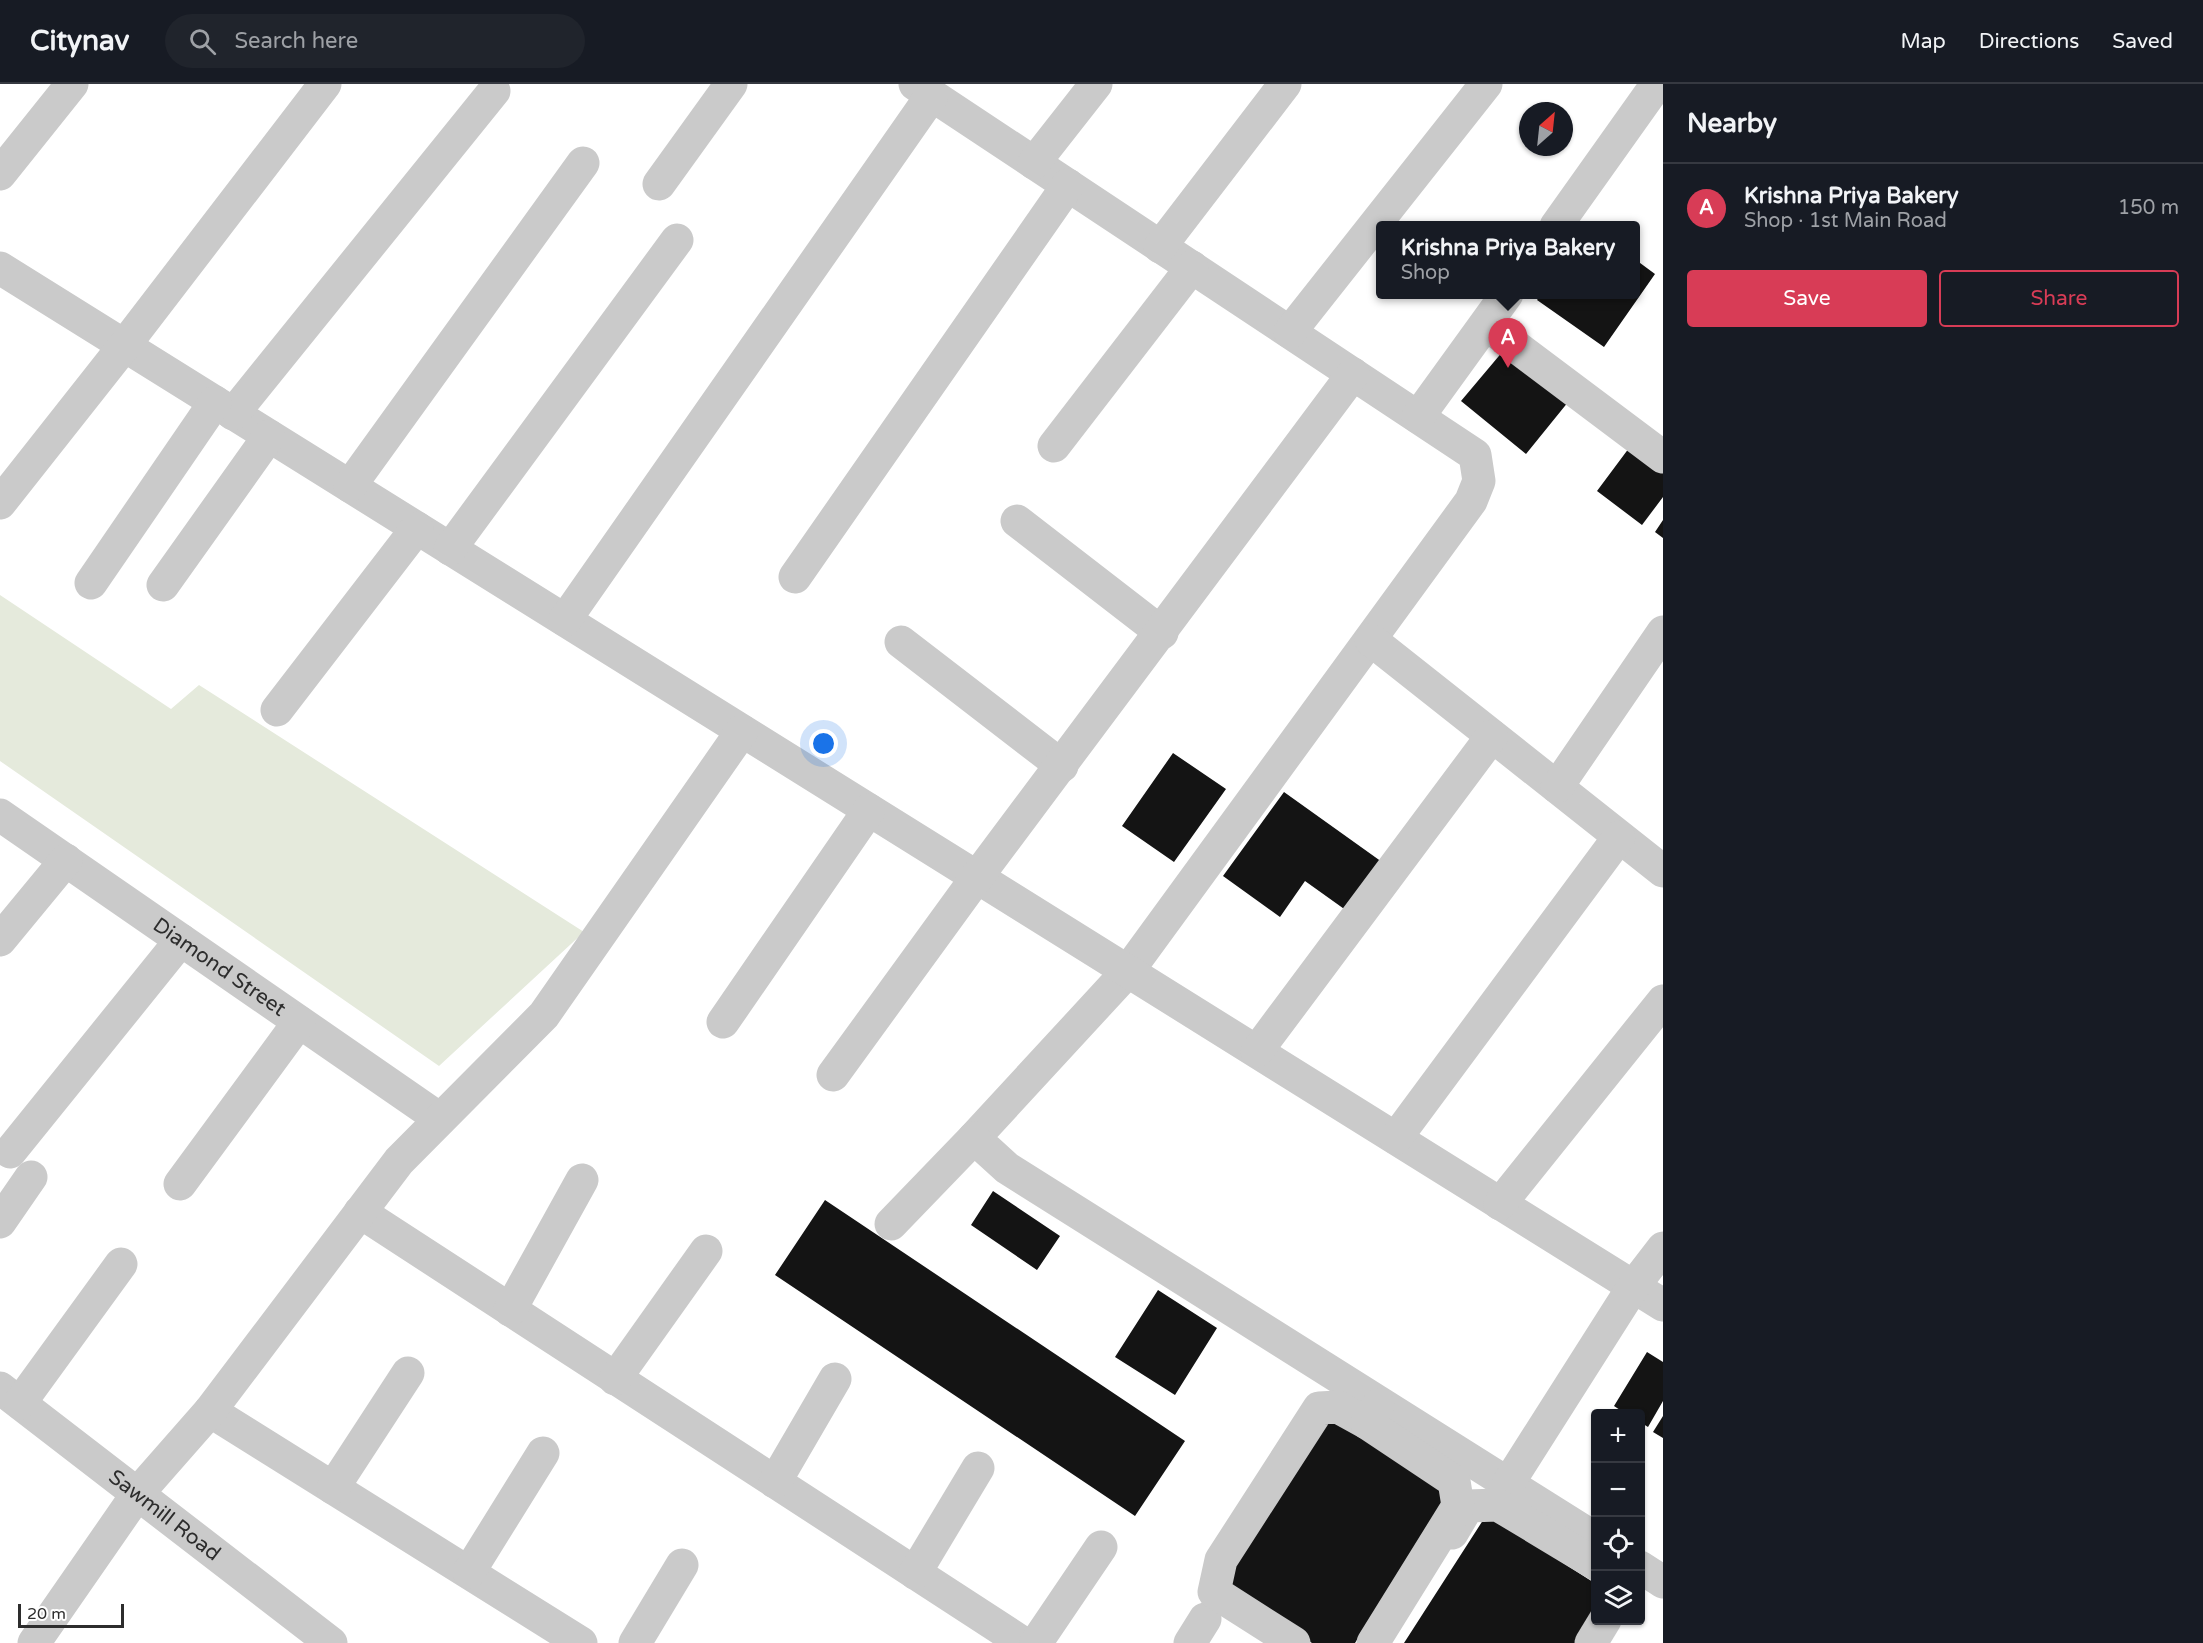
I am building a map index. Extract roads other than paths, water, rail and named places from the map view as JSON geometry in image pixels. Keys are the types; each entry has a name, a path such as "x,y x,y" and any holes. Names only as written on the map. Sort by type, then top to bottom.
{"street":[{"path":"0,174 72,84"},
{"path":"0,503 325,84"},
{"path":"659,184 731,84"},
{"path":"1034,163 1096,84"},
{"path":"1160,246 1286,84"},
{"path":"1378,221 1486,84"},
{"path":"1559,221 1657,84"},
{"path":"565,620 923,90 1475,455 1479,481 1471,501 1128,972 891,1224"},
{"path":"91,583 224,408 494,91"},
{"path":"350,486 583,163"},
{"path":"795,577 1068,185"},
{"path":"1290,332 1376,223"},
{"path":"450,549 676,240"},
{"path":"1054,446 1192,267"},
{"path":"0,268 1663,1305"},
{"path":"1418,417 1504,299"},
{"path":"1486,324 1663,457"},
{"path":"833,1075 1353,374"},
{"path":"163,585 269,436"},
{"path":"1017,521 1162,633"},
{"path":"277,710 417,528"},
{"path":"1557,787 1663,632"},
{"path":"1371,640 1663,871"},
{"path":"901,642 1062,766"},
{"path":"34,1643 138,1493 210,1411 399,1161 544,1015 742,731"},
{"path":"1257,1052 1492,736"},
{"path":"723,1022 869,810"},
{"name":"Diamond Street","path":"0,815 440,1119"},
{"path":"1396,1138 1619,837"},
{"path":"0,940 66,860"},
{"path":"10,1152 181,940"},
{"path":"1500,1204 1663,1001"},
{"path":"180,1184 299,1022"},
{"path":"974,1138 1007,1168 1373,1414 1454,1481 1458,1506 1373,1643"},
{"path":"0,1222 31,1177"},
{"path":"510,1310 582,1180"},
{"path":"360,1212 1023,1643"},
{"path":"1509,1482 1633,1287 1663,1248"},
{"path":"615,1379 706,1251"},
{"path":"10,1395 121,1264"},
{"path":"333,1488 408,1373"},
{"path":"775,1482 835,1379"},
{"name":"Sawmill Road","path":"10,1395 331,1643"},
{"path":"1293,1643 1214,1592 1221,1560 1319,1408 1338,1407 1373,1414 1509,1482 1591,1536"},
{"path":"210,1411 581,1643"},
{"path":"469,1572 543,1453"},
{"path":"915,1573 978,1468"},
{"path":"1386,1643 1468,1506 1498,1504 1591,1561"},
{"path":"1036,1643 1101,1547"},
{"path":"635,1643 682,1565"},
{"path":"1645,1570 1663,1582"},
{"path":"1592,1643 1602,1625"}],"place":[{"name":"Krishna Priya Bakery","path":"1508,368"}]}
